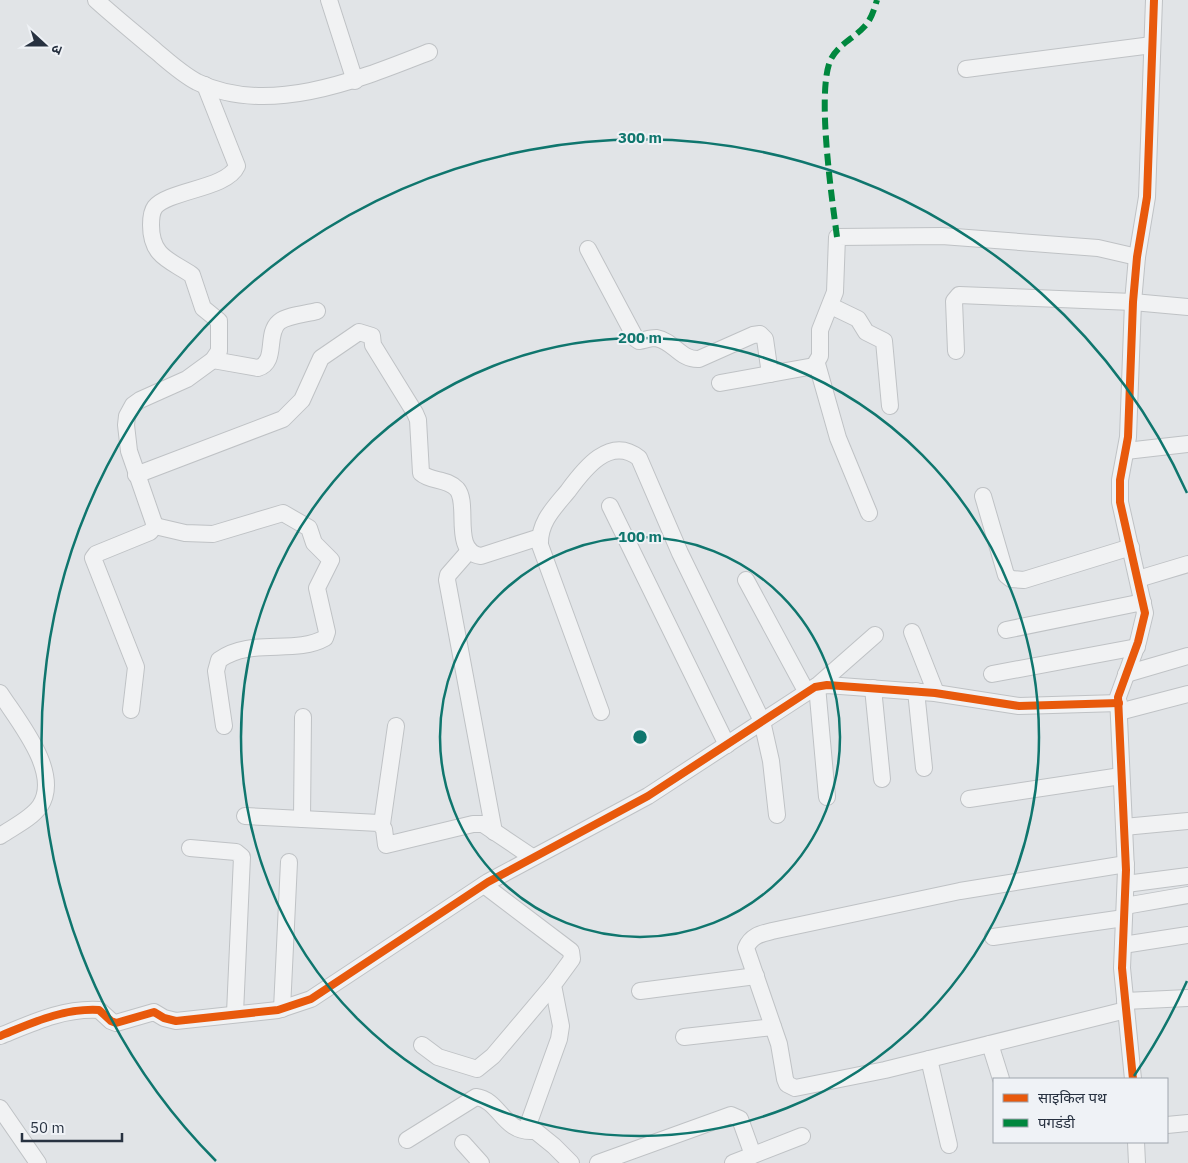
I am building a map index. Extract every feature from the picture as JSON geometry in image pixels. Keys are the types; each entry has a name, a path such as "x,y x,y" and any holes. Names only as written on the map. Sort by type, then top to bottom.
{"street":[{"path":"96,0 180,72 214,89 249,94 282,94 323,89 355,81 428,52"},
{"path":"329,0 355,81"},
{"path":"1133,1078 1125,1005 1123,944 1126,864 1119,708 1121,686 1137,647 1142,628 1143,602 1120,496 1120,480 1126,451 1133,302 1147,197 1154,0"},
{"path":"966,69 1152,45"},
{"path":"155,526 129,451 126,424 129,410 140,400 187,380 213,360 219,351 219,321 203,308 192,276 168,262 158,251 151,223 152,214 157,205 207,186 232,173 237,166 205,85"},
{"path":"869,513 838,438 817,364 820,356 820,330 835,292 837,237 951,236 1098,248 1138,257"},
{"path":"588,249 636,339 639,341 653,338 660,339 691,359 700,359 753,335 760,334 765,340 770,374"},
{"path":"956,351 954,301 959,295 1133,302 1188,308"},
{"path":"831,306 858,319 866,332 884,341 890,406"},
{"path":"213,360 258,368 263,366 268,361 274,326 282,320 317,311"},
{"path":"136,475 283,418 297,407 306,393 321,358 353,334 365,333 372,336 373,345 418,420 421,474 452,484 460,494 463,533 469,551 474,555 481,556 540,537"},
{"path":"720,383 817,364"},
{"path":"1126,451 1188,444"},
{"path":"601,712 540,545 540,537 546,518 586,468 599,456 620,449 639,458 680,554 762,721 771,761 778,815"},
{"path":"983,496 1006,575 1011,579 1024,580 1130,547"},
{"path":"610,506 726,745"},
{"path":"155,526 185,533 213,534 283,513 309,528 314,544 332,560 320,579 317,588 327,632 324,638 314,643 249,648 226,655 219,660 216,671 224,726"},
{"path":"131,710 136,667 93,558 96,554 150,532 155,526"},
{"path":"469,551 448,575 447,580 494,832"},
{"path":"1138,580 1188,564"},
{"path":"746,580 812,689 827,797"},
{"path":"1006,630 1143,602"},
{"path":"912,632 936,693"},
{"path":"0,1036 52,1014 96,1010 116,1023 154,1012 164,1018 176,1021 282,1009 321,994 360,965 484,885 532,857 641,800 726,745 812,689 875,635"},
{"path":"992,674 1137,647"},
{"path":"1126,674 1188,656"},
{"path":"812,689 873,688 936,693 1019,706 1119,708 1188,694"},
{"path":"873,688 882,779"},
{"path":"916,691 924,768"},
{"path":"0,693 42,759 46,789 40,806 34,813 0,836"},
{"path":"302,819 303,717"},
{"path":"396,726 382,824 386,845 474,824 483,824 532,857"},
{"path":"969,799 1122,776"},
{"path":"245,816 382,824"},
{"path":"1124,827 1188,821"},
{"path":"190,848 236,852 242,857 235,1013"},
{"path":"282,1009 289,862"},
{"path":"1126,864 960,891 762,933 749,940 746,948 773,1027 787,1084 795,1088 929,1059 990,1044 1125,1005 1188,998"},
{"path":"1126,884 1188,876"},
{"path":"422,1044 438,1057 478,1069 493,1056 553,985 572,959 571,951 484,885"},
{"path":"993,937 1124,912 1188,895"},
{"path":"1123,944 1188,935"},
{"path":"640,991 756,976"},
{"path":"553,985 560,1033 528,1125 571,1163"},
{"path":"684,1037 773,1027"},
{"path":"990,1044 1000,1078"},
{"path":"929,1059 949,1145"},
{"path":"407,1140 476,1097 484,1098 515,1129 523,1132 533,1131"},
{"path":"0,1108 38,1163"},
{"path":"598,1163 730,1115 740,1119 753,1155"},
{"path":"1168,1125 1188,1123"},
{"path":"733,1163 802,1136"},
{"path":"463,1143 481,1163"},
{"path":"1136,1143 1137,1163"}],"marked path":[{"path":"837,237 826,145 825,95 827,74 834,54 866,24 872,15 877,0"}],"cycle path":[{"path":"1133,1078 1122,968 1126,870 1118,697 1138,642 1145,613 1120,502 1120,480 1128,437 1133,302 1137,257 1147,197 1154,0"},
{"path":"0,1036 48,1017 73,1011 99,1010 116,1023 154,1012 164,1018 176,1021 278,1010 311,999 488,882 648,796 815,687 827,685 935,693 1019,706 1119,703"}]}
